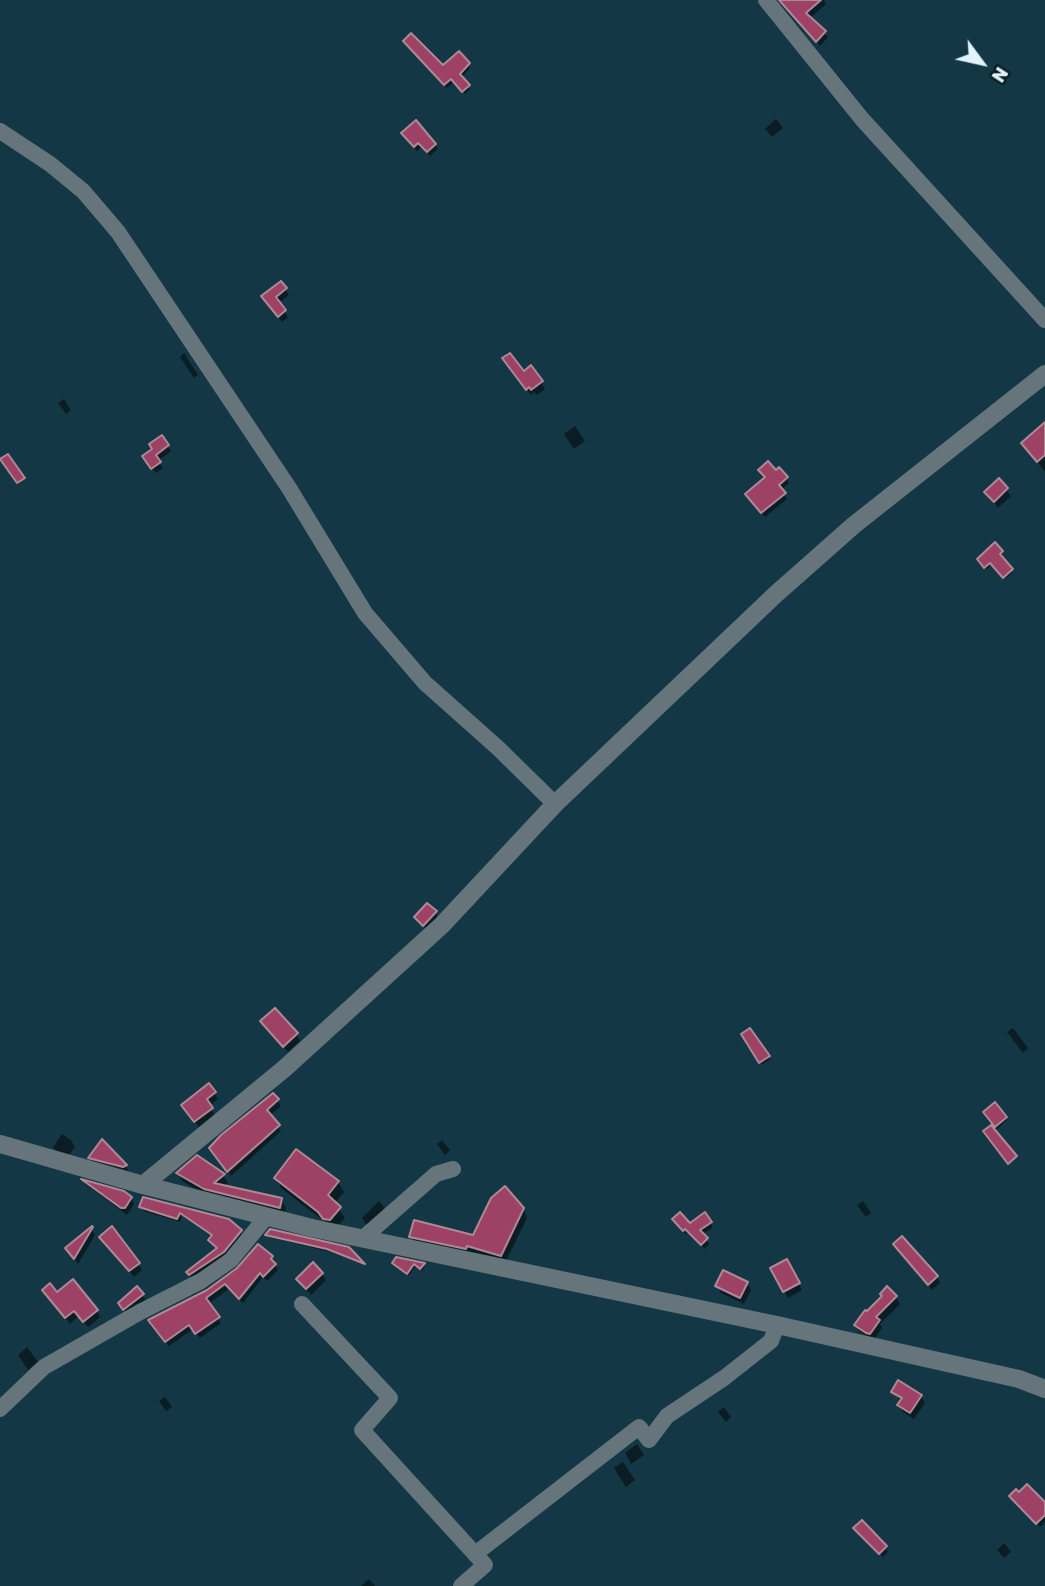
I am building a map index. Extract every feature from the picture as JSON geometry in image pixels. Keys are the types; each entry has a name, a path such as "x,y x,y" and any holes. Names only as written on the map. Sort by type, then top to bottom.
{"street":[{"path":"766,0 862,119 1045,320"},
{"path":"0,131 50,164 83,191 118,232 289,488 365,614 425,683 498,748 555,804"},
{"path":"143,1185 285,1068 442,925 555,804 776,594 844,534 1045,374"},
{"path":"0,1144 143,1185 362,1239 777,1325 1019,1379 1045,1389"},
{"path":"362,1239 436,1174 453,1169"},
{"path":"0,1409 44,1367 201,1281 231,1261 267,1216"},
{"path":"302,1304 390,1398 362,1430 485,1565 461,1586"},
{"path":"475,1554 639,1427 649,1440 667,1416 724,1378 771,1341 777,1325"}],"building":[{"path":"779,0 821,0 806,13 826,31 816,42"},
{"path":"411,33 443,65 459,51 470,63 460,74 470,85 462,92 451,79 444,85 403,41"},
{"path":"416,120 436,144 427,152 418,143 414,147 401,133"},
{"path":"281,281 287,288 276,297 286,310 278,317 261,296"},
{"path":"510,353 524,371 531,365 543,381 531,390 529,387 526,390 502,358"},
{"path":"1045,422 1045,455 1037,462 1021,443"},
{"path":"162,435 169,445 156,455 161,462 151,469 142,456 152,449 149,444"},
{"path":"8,454 25,478 17,483 0,459"},
{"path":"768,461 776,470 779,467 788,477 779,485 786,493 761,513 745,494 765,477 758,470"},
{"path":"999,478 1008,488 994,502 984,492"},
{"path":"995,542 1003,551 1000,554 1013,569 1003,578 990,563 984,568 977,559"},
{"path":"427,903 437,911 423,926 414,917"},
{"path":"275,1008 298,1033 283,1047 260,1021"},
{"path":"750,1028 770,1056 759,1063 741,1034"},
{"path":"209,1083 216,1092 207,1099 213,1108 194,1122 181,1105"},
{"path":"273,1093 279,1099 267,1110 280,1125 227,1172 209,1148"},
{"path":"995,1102 1007,1117 995,1127 983,1112"},
{"path":"991,1125 1017,1156 1008,1164 983,1131"},
{"path":"102,1139 127,1165 123,1167 88,1158"},
{"path":"296,1149 339,1181 328,1195 341,1207 330,1220 323,1219 318,1212 274,1178"},
{"path":"197,1155 225,1174 214,1183 282,1198 280,1208 204,1189 176,1173"},
{"path":"81,1179 124,1191 132,1197 125,1208 121,1208"},
{"path":"505,1186 524,1208 501,1256 467,1246 466,1249 409,1237 414,1220 473,1235 491,1198"},
{"path":"143,1197 229,1219 242,1230 224,1252 189,1275 186,1272 217,1248 208,1240 212,1235 180,1213 177,1219 139,1207"},
{"path":"680,1212 690,1223 705,1212 712,1222 700,1230 708,1238 701,1245 672,1219"},
{"path":"112,1226 140,1263 129,1271 99,1237"},
{"path":"93,1227 74,1259 65,1248"},
{"path":"270,1229 349,1247 365,1264 327,1249 265,1235"},
{"path":"902,1236 938,1276 928,1285 893,1244"},
{"path":"258,1244 273,1256 271,1259 276,1264 263,1277 260,1273 239,1299 225,1284 206,1298 220,1317 195,1334 189,1325 165,1342 148,1320 207,1290 237,1268"},
{"path":"396,1257 425,1263 420,1269 414,1264 407,1274 392,1263"},
{"path":"787,1259 800,1283 783,1292 770,1268"},
{"path":"313,1262 323,1273 306,1289 296,1279"},
{"path":"723,1270 748,1282 740,1298 715,1286"},
{"path":"73,1279 98,1310 83,1322 74,1311 65,1318 42,1290 50,1283 57,1292"},
{"path":"137,1286 144,1294 123,1310 118,1303"},
{"path":"887,1286 897,1296 876,1317 880,1320 870,1334 866,1333 854,1325 865,1310 882,1296 880,1294"},
{"path":"898,1380 922,1395 910,1413 897,1405 902,1398 891,1392"},
{"path":"1027,1484 1045,1502 1045,1515 1036,1524 1009,1496 1016,1489 1019,1492"},
{"path":"862,1520 887,1546 879,1554 853,1528"}]}
